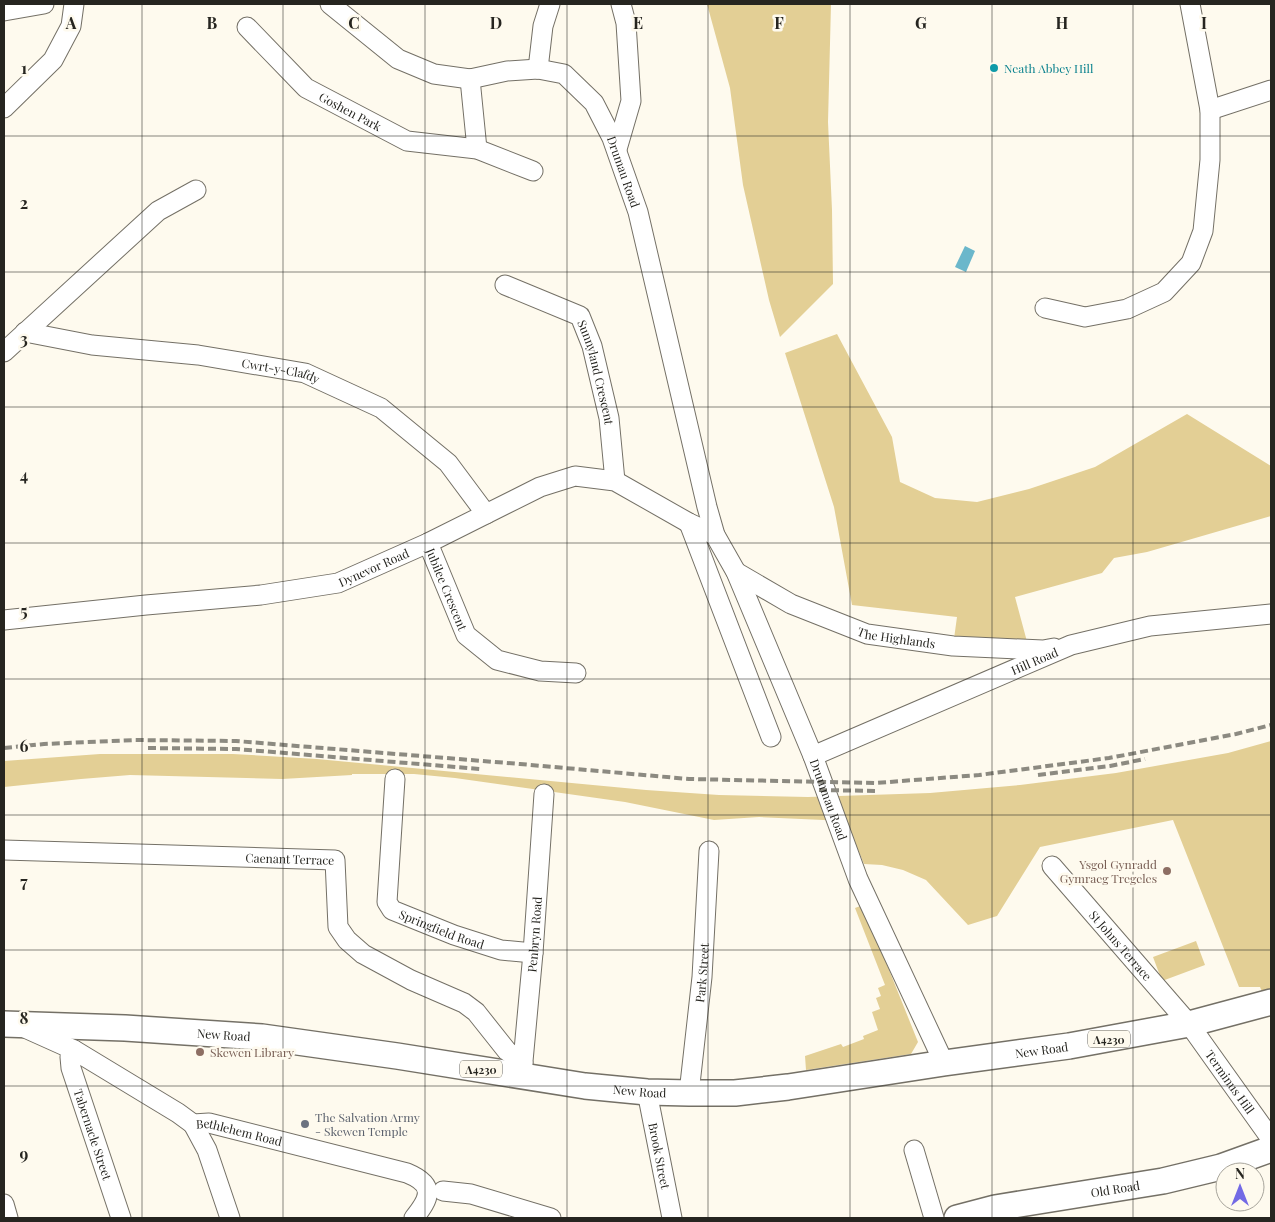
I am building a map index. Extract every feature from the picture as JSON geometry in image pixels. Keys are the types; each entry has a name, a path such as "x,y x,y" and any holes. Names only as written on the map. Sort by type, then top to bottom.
{"main road":[{"name":"New Road","path":"10,1024 125,1028 262,1037 397,1056 522,1069 586,1086 647,1092 735,1093 1069,1046 1189,1024 1271,1002"},
{"name":"Old Road","path":"957,1218 995,1208 1162,1181 1221,1166 1271,1149"}],"street":[{"path":"4,11 44,4"},
{"path":"4,108 54,60 71,26 74,4"},
{"name":"Drumau Road","path":"330,4 398,59 434,74 470,79 507,71 538,69 564,74 594,103 612,138 638,212 715,535"},
{"path":"538,69 543,26 550,4"},
{"path":"616,150 631,101 626,23 621,4"},
{"path":"1045,308 1085,317 1127,310 1164,292 1191,263 1203,231 1210,160 1210,110 1190,4"},
{"name":"Goshen Park","path":"247,27 306,88 407,141 478,149 533,171"},
{"path":"470,79 478,149"},
{"path":"1210,110 1271,90"},
{"path":"4,352 158,211 196,190"},
{"name":"Sunnyland Crescent","path":"505,284 580,316 592,346 609,418 616,481"},
{"name":"Cwrt-y-Clafdy","path":"25,332 92,345 198,355 305,372 380,408 448,463 486,514"},
{"name":"Dynevor Road","path":"4,620 261,595 338,583 428,542 540,487 575,476 616,481 689,523 715,535"},
{"path":"689,523 771,737"},
{"name":"Drummau Road","path":"715,535 736,572 813,756 858,879 944,1063"},
{"name":"Jubilee Crescent","path":"428,542 466,635 497,660 540,671 576,672"},
{"name":"The Highlands","path":"736,572 791,604 867,634 953,646 1043,650 1071,645"},
{"name":"Hill Road","path":"813,756 1071,645 1150,626 1271,614"},
{"name":"Springfield Road","path":"395,780 387,902 392,910 454,935 501,950 533,953"},
{"name":"Penbryn Road","path":"522,1069 533,953 544,794"},
{"name":"Caenant Terrace","path":"4,850 335,860 338,927 347,940 363,954 410,980 464,1003 476,1012 522,1069"},
{"name":"Park Street","path":"688,1093 702,977 709,852"},
{"name":"St Johns Terrace","path":"1052,866 1189,1024"},
{"name":"Bethlehem Road","path":"10,1024 74,1050 193,1124 209,1123 407,1173 416,1177 423,1182 427,1196 425,1204 414,1218"},
{"name":"Terminus Hill","path":"1189,1024 1271,1139"},
{"name":"Tabernacle Street","path":"74,1050 70,1057 71,1068 121,1218"},
{"name":"Brook Street","path":"647,1092 672,1218"},
{"path":"193,1124 207,1150 230,1218"},
{"path":"914,1150 934,1218"},
{"path":"443,1190 471,1194 551,1218"},
{"path":"4,1204 8,1218"}],"shaded area":[{"path":"707,4 831,4 828,122 833,284 780,337 769,300 743,185 730,88"},
{"path":"837,334 892,437 900,482 935,498 977,502 1029,489 1095,467 1187,414 1271,466 1271,516 1147,552 1114,558 1102,573 1015,597 1029,649 953,646 957,617 852,605 834,507 785,353"},
{"path":"1271,741 1271,991 1263,994 1260,987 1239,987 1173,820 1040,847 997,916 968,925 926,880 903,870 882,865 864,864 846,821 759,817 714,820 625,802 414,774 352,774 282,779 130,775 4,787 4,761 100,754 233,754 317,759 646,790 719,795 808,797 930,793 1020,785 1116,773 1228,753"},
{"path":"863,905 918,1042 911,1054 806,1070 805,1056 841,1044 843,1047 864,1039 863,1036 878,1030 872,1012 880,1009 876,998 881,996 878,988 885,985 855,908"},
{"path":"1196,941 1205,965 1162,981 1153,957"}],"water":[{"path":"965,246 975,251 966,272 955,267"}],"railway":[{"path":"4,748 44,744 135,740 236,741 689,779 876,783 979,775 1109,758 1236,734 1271,725"},
{"path":"148,748 236,749 480,769"},
{"path":"1038,775 1110,766 1145,759"},
{"path":"819,790 877,791"}],"place":[{"name":"Neath Abbey Hill","path":"994,68"},
{"name":"Ysgol Gynradd Gymraeg Tregeles","path":"1167,871"},
{"name":"Skewen Library","path":"200,1052"},
{"name":"The Salvation Army - Skewen Temple","path":"305,1124"}]}
